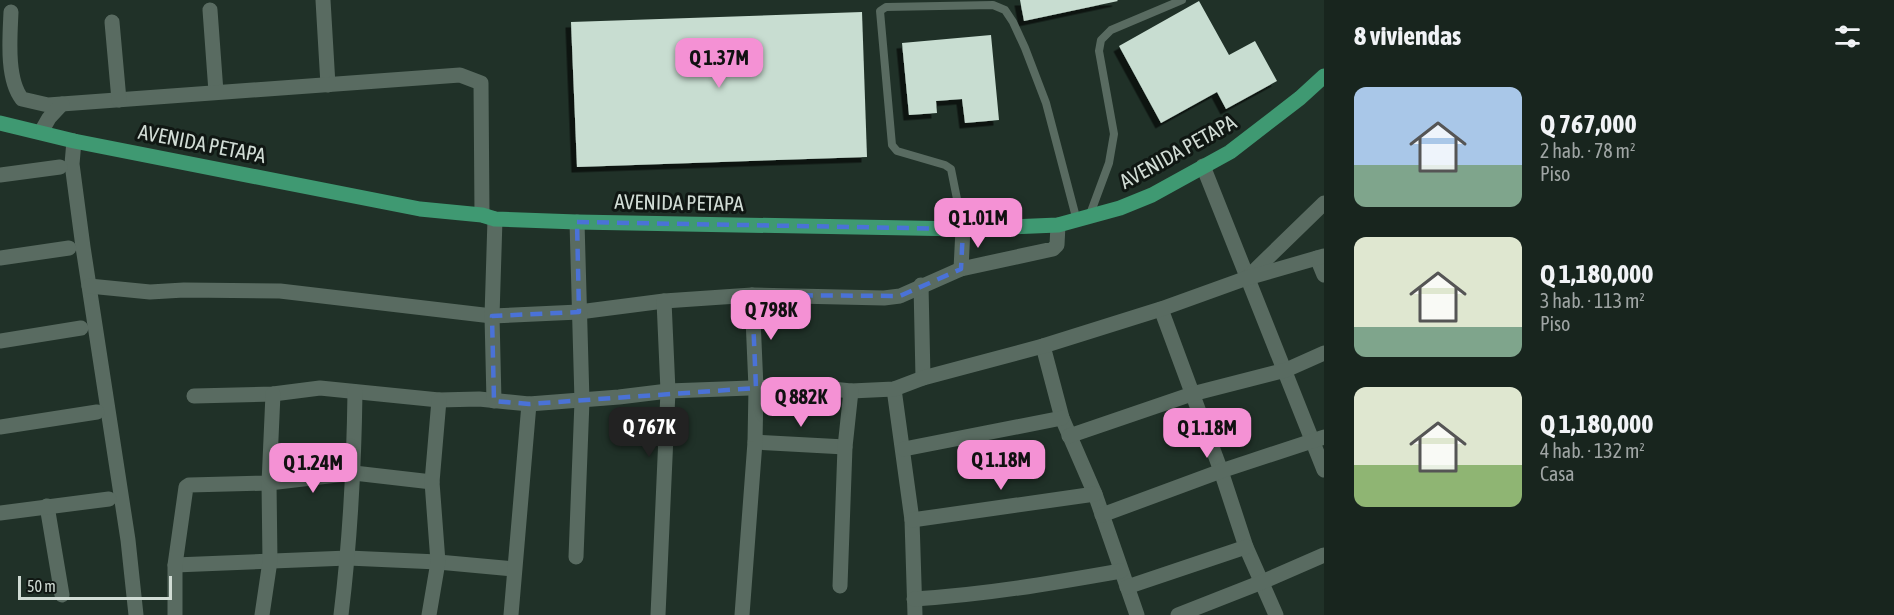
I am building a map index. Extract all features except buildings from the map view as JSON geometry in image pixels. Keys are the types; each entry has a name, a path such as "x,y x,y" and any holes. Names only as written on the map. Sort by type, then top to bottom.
{"main road":[{"name":"AVENIDA PETAPA","path":"0,123 74,141 420,209 488,217 577,222 963,229 1058,225 1120,208 1152,195 1230,152 1300,98 1324,76"}],"street":[{"path":"322,0 328,85"},
{"path":"210,10 216,92"},
{"path":"11,12 10,42 14,85 17,93 22,99 48,105 460,75 481,82 494,401"},
{"path":"112,22 119,100"},
{"path":"41,132 49,118 62,104"},
{"path":"74,141 72,164 128,540 136,615"},
{"path":"0,175 60,166"},
{"path":"1203,166 1247,278 1318,439 1324,470"},
{"path":"1247,278 1324,203"},
{"path":"576,557 582,401 577,222"},
{"path":"89,286 150,292 280,291 492,316 579,312 664,301 752,295 885,298 900,296 961,268 1053,249 1057,245 1058,225"},
{"path":"961,268 963,229"},
{"path":"0,258 69,248"},
{"path":"194,396 273,394 320,388 439,400 529,404 582,401 668,391 804,386 851,391 894,389 923,378 1043,346 1161,309 1247,278 1321,257 1324,276"},
{"path":"921,285 923,378"},
{"path":"742,615 756,388 752,295"},
{"path":"658,615 668,391 664,301"},
{"path":"1161,309 1221,471 1246,547 1276,615"},
{"path":"0,341 81,328"},
{"path":"1043,346 1062,418 1095,494 1137,615"},
{"path":"1069,436 1192,394 1286,370 1324,353"},
{"path":"894,389 912,520 915,615"},
{"path":"840,585 845,447 851,391"},
{"path":"341,615 354,473 355,392"},
{"path":"262,615 270,561 269,483 273,394"},
{"path":"429,615 438,562 432,482 439,400"},
{"path":"511,615 529,404"},
{"path":"0,427 97,412"},
{"path":"903,449 1062,418"},
{"path":"1102,515 1221,471 1318,439"},
{"path":"754,442 845,447"},
{"path":"175,615 175,565 188,486 269,483 354,473 432,482"},
{"path":"912,520 1095,494"},
{"path":"0,513 109,499"},
{"path":"47,506 62,595"},
{"path":"1127,587 1246,547"},
{"path":"1178,615 1324,555"},
{"path":"175,565 348,558 438,562 514,569"},
{"path":"914,598 954,597 1121,571"}],"lane":[{"path":"1083,219 1109,163 1114,134 1099,51 1101,40 1111,30 1182,0"},
{"path":"963,229 951,169 945,165 897,151 892,145 880,11 886,7 993,5 1005,10 1025,48 1046,103 1083,219"}],"highlighted area":[{"path":"577,222 963,229 961,269 900,296 752,295 756,388 529,404 494,401 492,316 579,312"}]}
